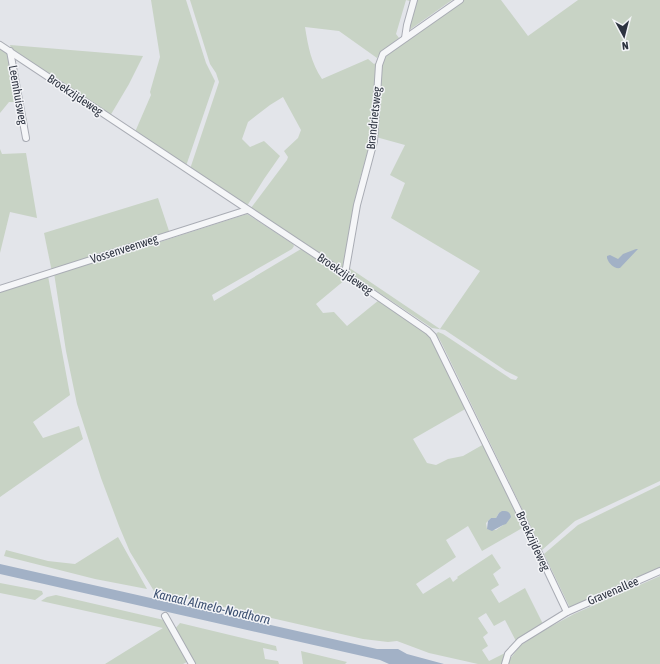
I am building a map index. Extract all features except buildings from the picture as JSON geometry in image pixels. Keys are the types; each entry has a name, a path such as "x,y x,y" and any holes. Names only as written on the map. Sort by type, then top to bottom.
{"street":[{"path":"405,38 414,0"},
{"name":"Brandrietsweg","path":"345,274 357,205 374,141 378,65 383,54 460,0"},
{"name":"Broekzijdeweg","path":"0,45 345,274 428,331 433,336 567,612"},
{"name":"Leemhuisweg","path":"10,51 26,138"},
{"name":"Vossenveenweg","path":"0,289 247,210"},
{"name":"Gravenallee","path":"505,664 508,654 520,641 567,612 660,571"},
{"path":"165,616 192,664"}],"green space":[{"path":"151,0 186,0 206,63 215,81 186,166 135,132 151,95 150,92 160,57"},
{"path":"190,0 406,0 396,34 399,38 380,53 377,58 339,31 305,27 313,61 322,79 368,59 374,64 376,63 373,120 369,148 359,182 344,265 341,269 251,208 287,160 288,157 284,151 298,138 301,130 283,97 248,122 242,139 250,147 264,141 280,156 247,206 245,207 190,169 219,82 216,73 210,64"},
{"path":"416,0 452,0 408,31"},
{"path":"463,0 501,0 528,36 578,0 660,0 660,481 575,521 542,550 436,334 438,332 443,334 511,379 516,380 518,377 506,371 445,330 432,328 348,272 348,267 440,329 480,271 391,218 405,183 390,175 405,145 376,137 379,74 383,55"},
{"path":"10,45 143,56 129,84 110,116 12,51"},
{"path":"0,48 7,52 17,102 9,102 0,113"},
{"path":"0,149 2,154 26,153 37,218 10,212 0,253"},
{"path":"158,198 170,234 52,272 44,233"},
{"path":"247,214 294,246 292,249 212,295 214,301 301,249 346,279 316,304 323,313 334,312 347,326 379,300 424,330 437,345 467,408 413,439 427,463 436,465 448,459 463,456 484,444 524,527 482,551 468,526 446,540 456,557 416,584 423,594 450,577 453,582 458,578 457,577 492,554 501,568 493,574 499,585 491,590 499,603 525,588 544,626 517,643 505,620 494,626 486,613 478,618 488,633 483,637 488,646 482,650 489,661 507,652 501,664 478,664 429,653 397,641 388,642 363,639 154,591 130,552 119,526 101,478 77,404 66,351 54,273 135,250","holes":["499,513 503,525 496,530 487,529 486,523 491,518 496,518"]},
{"path":"48,276 70,395 33,422 43,438 79,426 83,439 0,497 0,292"},
{"path":"660,485 660,568 570,608 544,554 578,525"},
{"path":"118,537 147,589 95,579 4,556 6,550 48,561 75,564"},
{"path":"660,576 660,664 506,664 520,646 537,634 574,614"},
{"path":"0,583 42,591 43,594 35,600 0,593"},
{"path":"56,595 164,620 187,662 183,664 105,664 163,628 41,601 47,597"},
{"path":"180,623 276,646 277,651 263,648 265,659 278,661 279,664 193,664 174,630"},
{"path":"301,651 347,662 345,664 303,664"}],"water":[{"path":"638,249 620,268 612,266 607,258 607,256 610,255 618,259 623,254"},
{"path":"502,511 506,511 511,515 506,524 492,531 487,529 488,521 491,518 496,518"},
{"path":"0,564 377,649 398,649 407,654 444,664 389,664 380,660 0,574"}],"water label":[{"name":"Kanaal Almelo-Nordhorn","path":"212,606"}]}
